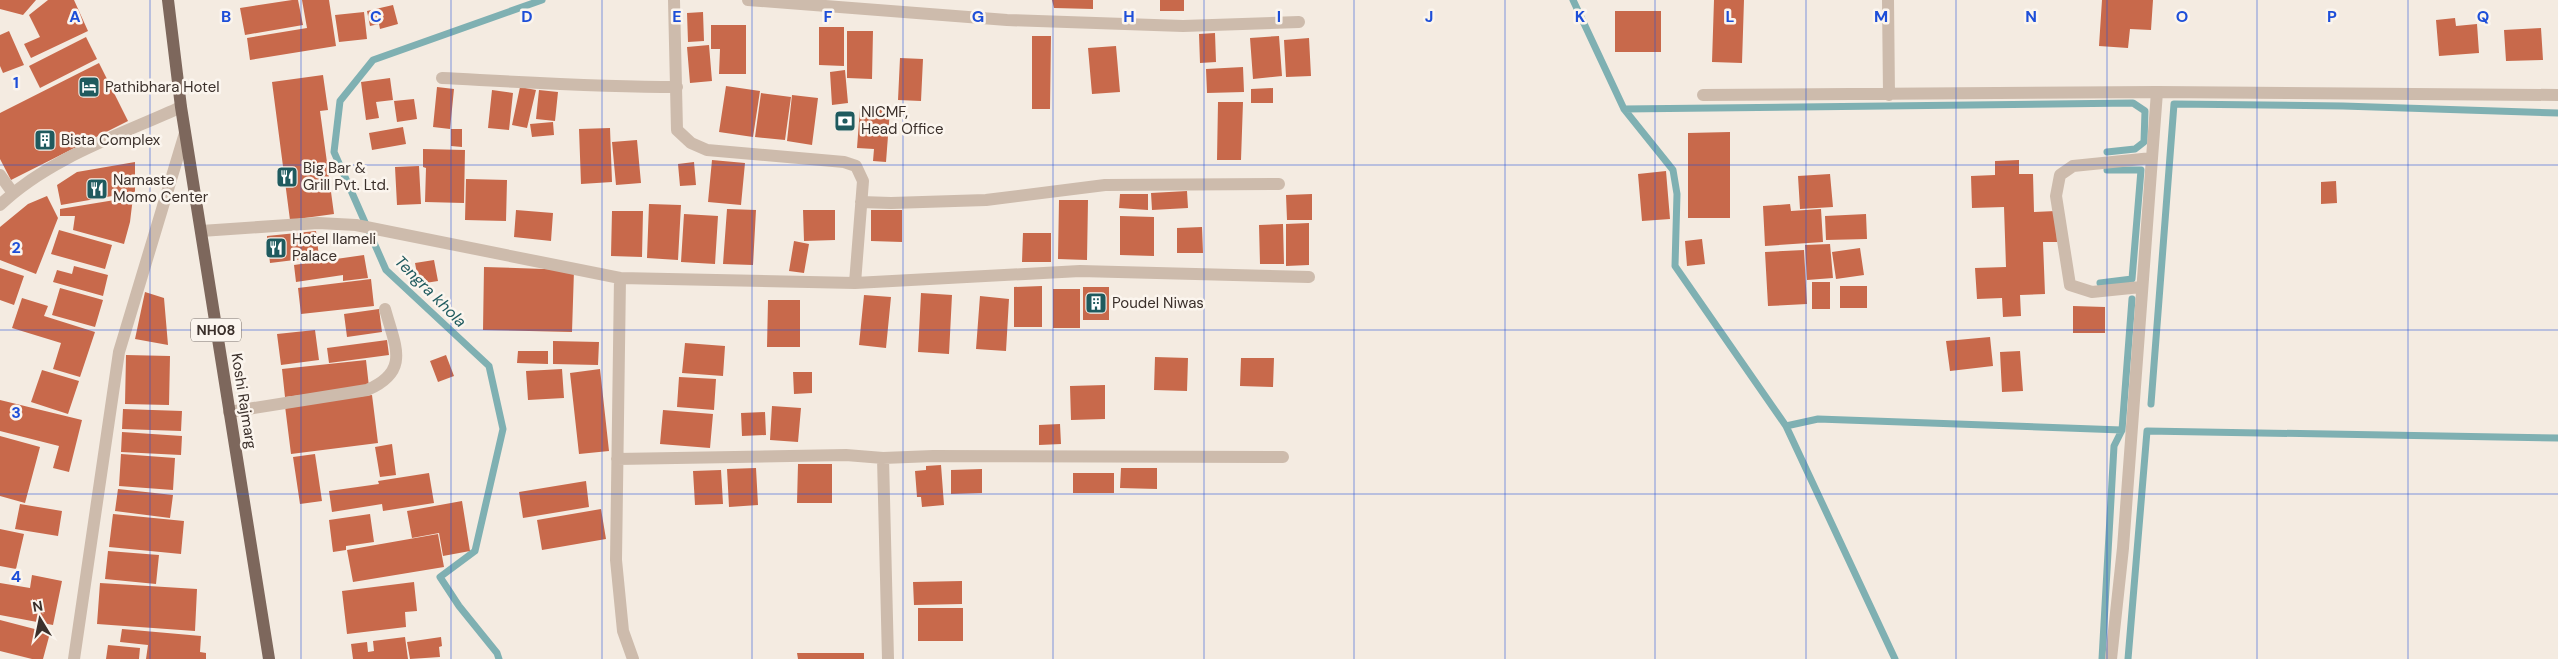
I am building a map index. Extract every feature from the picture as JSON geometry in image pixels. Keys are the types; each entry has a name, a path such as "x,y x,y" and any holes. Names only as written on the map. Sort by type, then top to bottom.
{"main road":[{"name":"Koshi Rajmarg","path":"168,0 181,107 269,659"}],"street":[{"path":"674,0 677,130 691,143 707,150 844,162 856,166 863,181 855,283"},
{"path":"748,0 1008,20 1182,26 1298,22"},
{"path":"1888,0 1889,95"},
{"path":"442,78 544,82 577,86 677,87"},
{"path":"2110,659 2122,548 2157,92"},
{"path":"1703,95 2157,92 2558,95"},
{"path":"0,206 13,193 55,165 181,107"},
{"path":"74,659 119,352 185,133"},
{"path":"2141,287 2092,292 2070,285 2056,196 2060,175 2073,166 2152,158"},
{"path":"0,175 13,193"},
{"path":"862,202 978,200 1105,185 1280,184"},
{"path":"201,231 318,224 356,225 620,278 855,283 1080,271 1309,277"},
{"path":"620,278 616,560 623,631 632,659"},
{"path":"229,412 367,390 380,384 394,370 398,360 385,309"},
{"path":"616,460 813,455 883,458 933,456 1283,457"},
{"path":"883,458 888,659"}],"building":[{"path":"0,0 36,0 23,15 0,9"},
{"path":"48,0 74,0 88,31 31,58 24,44 40,37 29,15"},
{"path":"298,0 303,25 245,35 240,8"},
{"path":"302,0 329,0 336,46 250,60 247,38 307,28"},
{"path":"1052,0 1093,0 1093,9 1054,8"},
{"path":"1160,0 1184,0 1184,11 1160,11"},
{"path":"1714,0 1744,0 1742,63 1712,62"},
{"path":"2102,0 2153,0 2151,30 2130,29 2128,48 2099,46"},
{"path":"393,5 398,24 380,29 379,24 370,26 367,11"},
{"path":"1615,11 1661,11 1661,52 1615,52"},
{"path":"364,12 367,39 339,42 335,15"},
{"path":"703,12 704,41 688,42 687,13"},
{"path":"2455,18 2456,26 2477,24 2479,53 2439,56 2436,20"},
{"path":"711,25 746,25 746,74 719,74 720,49 711,49"},
{"path":"819,27 844,27 844,66 819,65"},
{"path":"2541,28 2543,60 2506,61 2504,30"},
{"path":"9,31 24,65 3,73 0,66 0,35"},
{"path":"847,31 873,31 872,79 847,78"},
{"path":"1215,33 1216,62 1200,63 1199,34"},
{"path":"1032,36 1051,36 1050,109 1032,109"},
{"path":"1279,36 1282,76 1253,79 1250,38"},
{"path":"86,37 97,59 40,88 29,66"},
{"path":"1309,38 1311,76 1286,77 1284,40"},
{"path":"709,45 712,81 690,83 687,47"},
{"path":"1116,46 1120,92 1092,94 1088,48"},
{"path":"900,58 923,59 921,101 898,100"},
{"name":"Bista Complex","path":"99,63 128,121 11,180 0,159 0,113"},
{"path":"1243,67 1244,92 1207,93 1206,69"},
{"path":"845,70 848,103 832,105 830,72"},
{"path":"323,75 328,110 320,111 334,214 290,220 272,82"},
{"path":"390,78 393,100 376,102 379,118 366,120 361,82"},
{"path":"726,86 760,91 753,137 719,132"},
{"path":"437,87 454,89 450,129 433,127"},
{"path":"520,87 536,90 527,128 512,125"},
{"path":"1273,88 1273,103 1251,103 1251,89"},
{"path":"492,90 513,93 509,130 488,128"},
{"path":"539,90 558,92 555,121 536,119"},
{"path":"761,93 791,97 785,140 755,137"},
{"path":"792,95 818,98 812,145 787,141"},
{"path":"414,99 417,119 397,122 394,101"},
{"path":"1218,102 1243,102 1241,160 1217,160"},
{"path":"860,108 890,110 886,162 873,161 874,149 857,148"},
{"path":"553,122 554,135 532,137 530,124"},
{"path":"403,127 406,144 372,150 369,133"},
{"path":"610,128 612,182 581,184 579,129"},
{"path":"451,129 462,129 462,147 451,146"},
{"path":"1730,132 1730,218 1688,218 1688,133"},
{"path":"637,140 641,183 616,185 612,142"},
{"path":"423,149 465,150 464,203 425,202 426,168 423,167"},
{"path":"712,160 745,163 741,205 708,202"},
{"path":"2019,160 2019,174 2033,174 2034,212 2056,211 2057,242 2043,242 2045,294 2020,295 2021,316 2003,317 2002,298 1977,299 1975,268 2006,267 2004,207 1972,208 1971,176 1995,175 1995,161"},
{"path":"135,162 135,192 61,205 57,185 77,172"},
{"path":"694,162 696,185 680,186 678,164"},
{"path":"419,166 421,204 397,205 395,167"},
{"path":"1666,171 1670,219 1642,221 1638,174"},
{"path":"1830,174 1833,207 1800,209 1798,176"},
{"path":"466,179 507,180 506,221 465,220"},
{"path":"2336,181 2337,203 2321,204 2321,182"},
{"path":"1187,191 1188,208 1152,210 1151,193"},
{"path":"1120,194 1148,194 1148,210 1119,208"},
{"path":"1312,194 1312,220 1287,220 1286,195"},
{"path":"47,196 58,218 36,274 0,260 0,227 28,204"},
{"path":"133,197 130,222 124,244 73,230 75,216 60,216 60,209"},
{"path":"1059,200 1088,200 1087,260 1058,259"},
{"path":"649,204 681,205 678,260 647,258"},
{"path":"1790,204 1791,211 1821,209 1823,242 1765,246 1763,206"},
{"path":"727,209 756,210 753,265 723,264"},
{"path":"516,210 553,213 551,241 514,237"},
{"path":"803,210 835,210 835,240 804,241"},
{"path":"871,210 902,210 902,242 871,241"},
{"path":"612,211 643,211 642,257 611,256"},
{"path":"684,214 718,216 715,264 681,262"},
{"path":"1866,214 1867,239 1826,240 1825,216"},
{"path":"1120,216 1154,217 1154,256 1120,255"},
{"path":"1309,223 1309,265 1286,266 1286,224"},
{"path":"1283,224 1284,264 1260,264 1259,225"},
{"path":"1202,227 1203,253 1177,253 1177,228"},
{"path":"59,230 112,245 105,269 51,254"},
{"path":"316,231 319,257 270,263 267,236"},
{"path":"1023,233 1051,233 1051,262 1022,262"},
{"path":"1702,239 1705,264 1687,266 1685,241"},
{"path":"794,241 809,244 804,273 789,271"},
{"path":"1830,244 1833,278 1807,280 1805,245"},
{"path":"1860,248 1864,275 1836,279 1832,252"},
{"path":"1804,250 1807,304 1768,306 1765,252"},
{"path":"364,255 368,278 343,281 343,275 296,282 294,265"},
{"path":"434,260 438,281 419,284 415,263"},
{"path":"74,266 108,275 103,296 53,282 57,270 72,274"},
{"path":"484,267 574,270 572,332 483,330"},
{"path":"0,268 24,276 14,305 0,300"},
{"path":"371,279 374,306 301,314 298,288"},
{"path":"1812,282 1830,282 1830,309 1812,309"},
{"path":"1042,286 1042,327 1014,327 1014,287"},
{"path":"1840,286 1867,286 1867,308 1840,308"},
{"name":"Poudel Niwas","path":"1083,287 1109,287 1109,320 1083,320"},
{"path":"60,288 103,300 95,327 52,315"},
{"path":"1053,289 1080,289 1080,328 1053,328"},
{"path":"145,292 164,298 168,345 135,339"},
{"path":"921,293 952,295 949,354 918,352"},
{"path":"864,295 891,297 886,348 859,345"},
{"path":"980,296 1009,299 1006,351 976,349"},
{"path":"22,298 48,306 44,316 95,332 80,377 53,369 61,343 12,328"},
{"path":"768,300 800,300 800,347 767,347"},
{"path":"2073,306 2105,307 2105,333 2073,333"},
{"path":"379,309 382,332 347,337 344,314"},
{"path":"315,330 319,360 281,365 277,334"},
{"path":"1990,337 1993,366 1950,371 1946,341"},
{"path":"387,340 389,355 329,363 327,348"},
{"path":"553,341 599,342 598,365 553,364"},
{"path":"685,343 725,346 723,376 682,373"},
{"path":"518,351 548,351 548,364 517,363"},
{"path":"2020,351 2023,391 2002,392 2000,352"},
{"path":"126,355 170,356 169,405 125,404"},
{"path":"446,355 454,376 438,382 430,361"},
{"path":"1155,357 1188,358 1187,391 1154,390"},
{"path":"1241,358 1274,358 1273,387 1240,386"},
{"path":"366,360 369,387 285,397 282,369"},
{"path":"562,369 564,398 528,400 526,371"},
{"path":"600,369 609,451 579,454 570,373"},
{"path":"42,370 79,381 68,414 31,402"},
{"path":"793,372 812,372 812,393 794,394"},
{"path":"679,377 716,379 714,410 677,407"},
{"path":"1105,385 1105,419 1071,420 1070,386"},
{"path":"372,395 378,443 291,454 285,406"},
{"path":"0,400 82,420 69,472 53,468 59,446 0,431"},
{"path":"772,406 801,408 798,442 770,440"},
{"path":"123,409 182,411 181,431 122,429"},
{"path":"663,410 713,414 710,448 660,444"},
{"path":"765,412 766,435 742,436 741,413"},
{"path":"1060,424 1061,444 1039,445 1039,425"},
{"path":"122,432 182,436 181,455 121,452"},
{"path":"0,436 40,447 25,503 0,496"},
{"path":"392,444 396,475 380,477 375,447"},
{"path":"121,454 175,458 173,490 119,486"},
{"path":"315,454 322,501 300,504 293,457"},
{"path":"798,464 832,464 832,503 797,503"},
{"path":"941,465 944,505 922,507 921,497 917,497 915,471 926,470 926,466"},
{"path":"756,468 758,505 729,507 727,469"},
{"path":"1121,468 1157,468 1157,489 1120,488"},
{"path":"982,469 982,493 951,494 951,470"},
{"path":"721,470 723,504 695,505 693,471"},
{"path":"429,473 434,503 383,511 382,504 332,512 329,491 379,484 378,481"},
{"path":"1073,473 1114,473 1114,493 1073,493"},
{"path":"586,481 589,507 523,518 519,492"},
{"path":"118,489 173,495 170,518 115,511"},
{"path":"462,501 470,551 443,556 439,533 412,538 407,511"},
{"path":"20,504 62,511 58,536 15,529"},
{"path":"601,509 606,539 542,550 537,520"},
{"path":"113,514 184,521 181,554 109,547"},
{"path":"370,514 374,542 346,546 346,550 333,552 329,520"},
{"path":"0,529 24,534 16,569 0,566"},
{"path":"438,534 444,567 353,582 347,550"},
{"path":"108,551 159,555 156,584 105,579"},
{"path":"32,575 62,581 53,625 0,615 0,583 30,588"},
{"path":"962,581 962,604 914,605 913,582"},
{"path":"414,582 417,611 405,612 406,627 347,634 342,591"},
{"path":"100,583 197,589 195,631 97,624"},
{"path":"918,608 963,608 963,641 918,641"},
{"path":"0,620 50,633 43,659 32,659 0,651"},
{"path":"122,629 201,636 200,652 206,653 206,659 146,659 148,645 120,642"},
{"path":"405,637 408,659 353,659 351,644 367,642 368,652 374,651 373,641"},
{"path":"441,637 440,657 410,659 407,642"},
{"path":"108,645 140,648 139,659 106,659"},
{"path":"797,653 864,653 864,659 798,659"}],"waterway":[{"name":"Tengra khola","path":"499,659 497,653 459,606 440,577 475,551 503,429 489,366 386,270 334,152 340,101 373,60 542,0"},
{"path":"1573,0 1624,109 1673,170 1677,194 1675,266 1786,426 1895,659"},
{"path":"1624,109 2133,103 2145,111 2144,142 2135,149 2107,152"},
{"path":"2151,404 2174,104 2343,106 2558,113"},
{"path":"2100,283 2132,279 2141,170 2107,170"},
{"path":"2102,659 2114,446 2122,430 2132,299"},
{"path":"1786,426 1818,419 2122,430"},
{"path":"2128,659 2147,431 2558,438"}],"place":[{"name":"Pathibhara Hotel","path":"89,87"},
{"name":"NICMF, Head Office","path":"845,121"},
{"name":"Bista Complex","path":"45,140"},
{"name":"Big Bar & Grill Pvt. Ltd.","path":"287,177"},
{"name":"Namaste Momo Center","path":"97,189"},
{"name":"Hotel Ilameli Palace","path":"276,248"},
{"name":"Poudel Niwas","path":"1096,303"}]}
